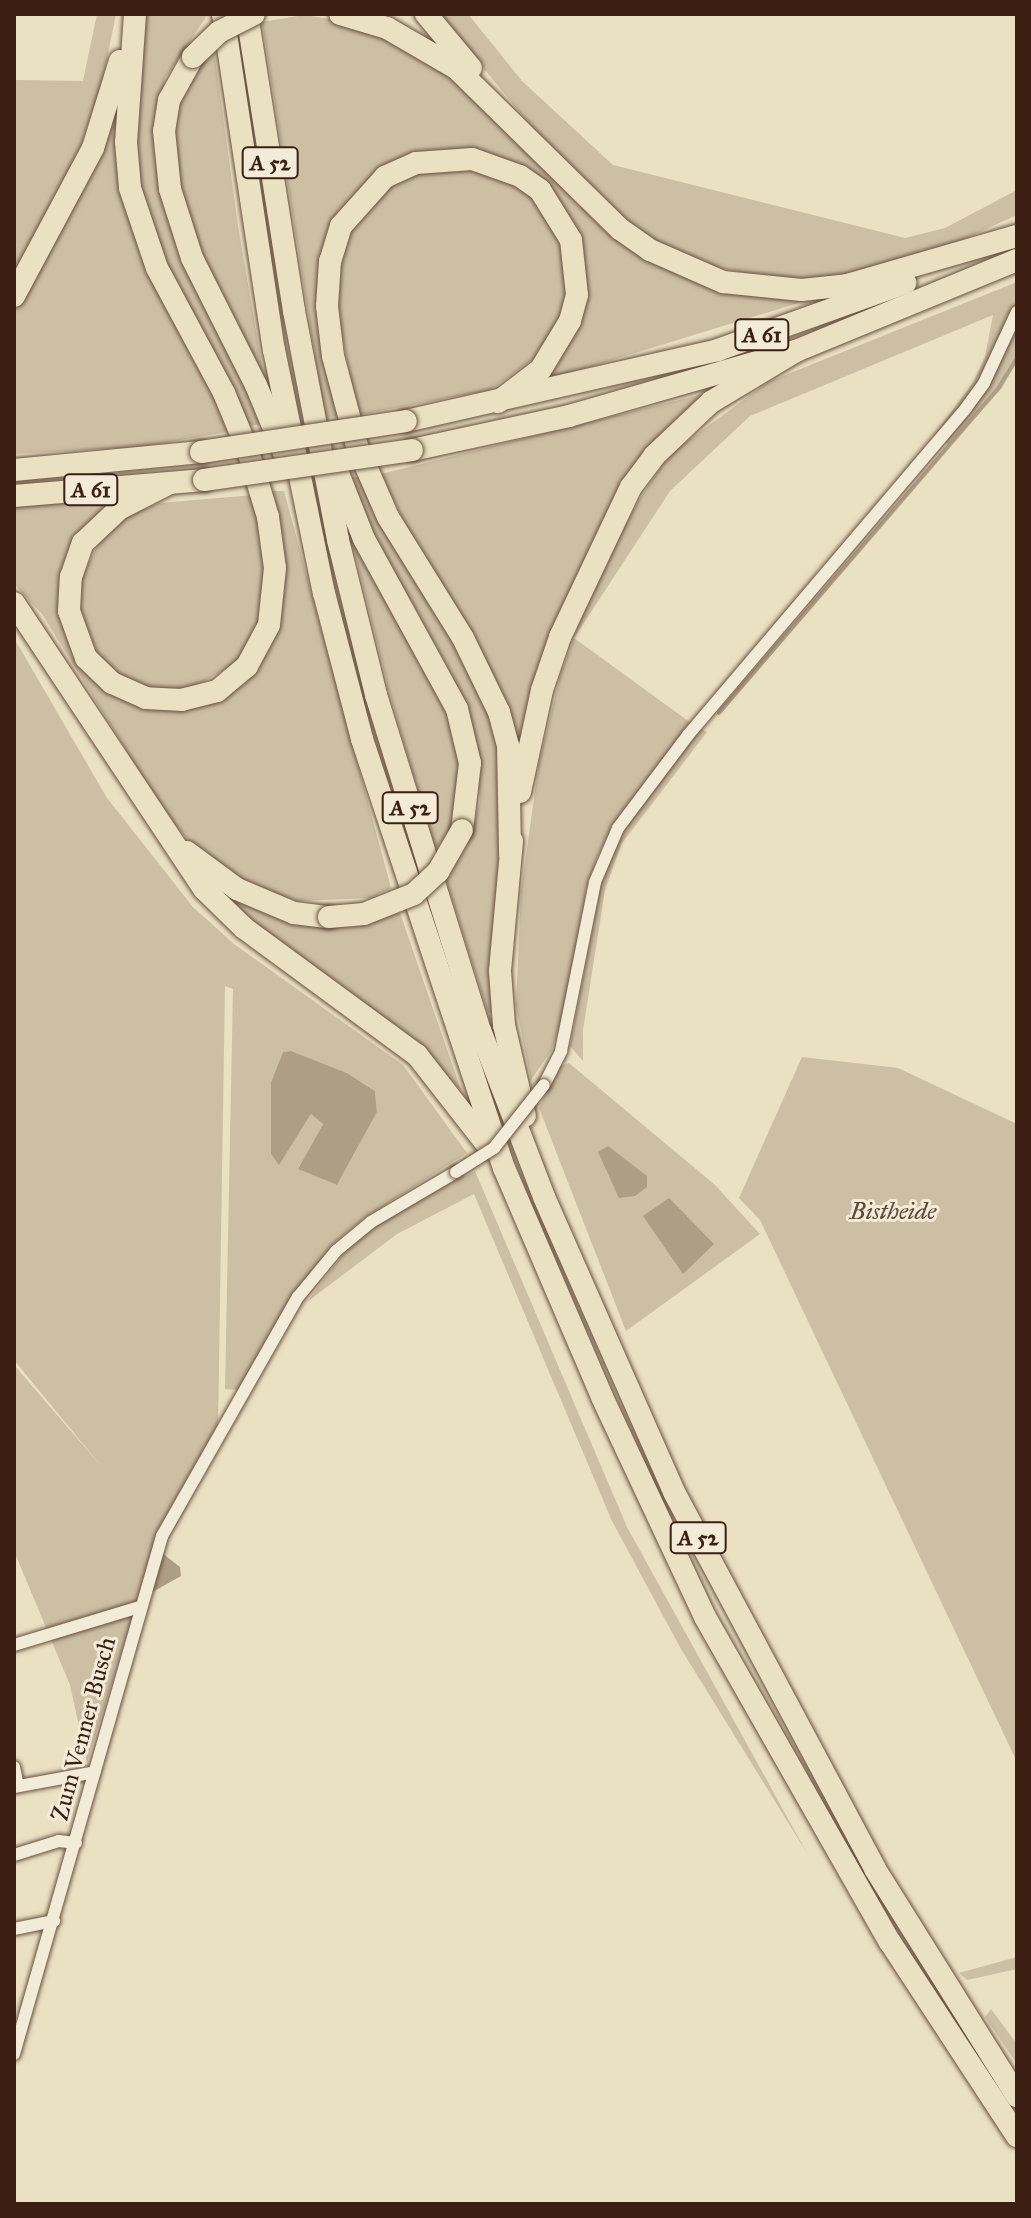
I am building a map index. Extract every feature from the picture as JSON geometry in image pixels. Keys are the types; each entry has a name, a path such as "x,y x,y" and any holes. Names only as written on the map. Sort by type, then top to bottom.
{"highway":[{"path":"14,296 93,148 134,14"},
{"path":"134,14 127,128 130,188 157,268 240,431 268,517 275,568 269,625 247,666 217,691 182,700 146,698 112,683 86,658 69,611 71,577 83,543 119,509 168,484"},
{"name":"A 52","path":"223,14 248,198 306,510 362,739 504,1168 579,1345 705,1617 890,1942 1017,2136"},
{"name":"A 52","path":"247,14 338,540 376,695 480,1030 544,1197 674,1492 758,1656 917,1942 1017,2096"},
{"path":"254,14 219,32 193,57 166,116 170,189 192,258 256,385 306,510"},
{"path":"340,14 423,46 456,68 525,134"},
{"path":"426,14 525,134 590,204 650,250 723,282 802,290 847,285 1017,237"},
{"path":"498,402 541,369 570,321 577,295 571,240 540,190 520,176 472,159 416,163 385,177 341,226 330,261 327,306 333,356 357,446 388,517 463,638 499,712 509,759 510,854 500,971 504,1025 544,1197"},
{"name":"A 61","path":"14,470 201,452 406,421 498,402 718,350 820,316 1017,237"},
{"name":"A 61","path":"14,496 204,480 412,450 569,416 796,351 1017,260"},
{"path":"510,854 542,690 583,582 631,487 654,456 711,402 796,351"},
{"path":"162,831 237,889 294,913 329,917 364,914 414,894 438,872 462,830 470,763 457,709 364,539 313,409"},
{"path":"14,603 66,675 162,831 204,889 244,928 417,1055 504,1168"}],"street":[{"name":"Zum Venner Busch","path":"14,2054 162,1536 222,1427 298,1297 336,1251 371,1222 494,1148 544,1085 561,1051 595,882 618,828 688,735 966,408 984,383 1017,312"},
{"path":"14,1645 140,1607"},
{"path":"14,1767 16,1786 95,1772"},
{"path":"14,1855 59,1841 76,1843"},
{"path":"14,1929 54,1921"}],"green space":[{"path":"97,14 116,14 102,83 78,154 14,272 14,80 83,81"},
{"path":"143,14 208,14 165,78 154,150 159,182 263,424 248,426 153,244 130,149"},
{"path":"439,14 468,14 522,81 613,165 905,238 945,228 1017,190 1017,215 920,259 853,274 785,280 708,266 660,245 613,213 545,143"},
{"path":"304,15 349,22 417,47 464,81 578,205 667,267 831,293 524,387 581,290 541,183 412,159 334,231 341,415 325,418 262,22"},
{"path":"214,51 238,226 266,389 190,234 171,148 183,88"},
{"path":"121,81 119,158 233,431 139,447 14,454 14,306"},
{"path":"478,169 506,179 532,197 564,246 569,280 562,315 543,352 490,390 358,415 336,304 345,237 395,180 420,170"},
{"path":"1017,282 1017,361 1002,388 950,446 935,434 972,384 985,357 993,315 750,416 670,491 574,638 691,723 619,816 598,855 587,885 565,1014 551,1051 531,1080 516,1006 521,891 539,763 560,677 592,587 639,500 670,454 768,382"},
{"path":"719,390 640,465 519,758 381,474"},
{"path":"364,476 490,703 505,779 493,1012 488,1013 446,879 472,833 480,801 475,738 451,673 365,519 348,478"},
{"path":"271,491 284,491 391,888 370,898 298,901 257,890 196,849 165,813 42,614 14,584 14,506 118,501 67,577 94,670 185,703 267,647"},
{"path":"254,495 270,568 261,629 237,662 187,691 163,692 129,683 97,654 79,617 77,588 103,534 119,519 160,503"},
{"path":"342,499 462,739 454,826 435,850 389,691"},
{"path":"14,638 107,798 193,907 234,944 403,1065 467,1153 364,1218 333,1244 292,1296 239,1390 225,1389 233,989 225,986 218,1426 158,1535 87,1763 70,1685 14,1551 14,1365 102,1467 14,1360","holes":["291,1051 347,1073 375,1091 377,1112 337,1185 298,1169 323,1124 311,1114 279,1164 271,1154 271,1082 283,1052"]},
{"path":"698,727 707,732 622,843 605,890 583,1030 583,1061 570,1046 604,870 638,805"},
{"path":"200,875 327,926 352,927 400,913 461,1090 402,1030 247,920"},
{"name":"Bistheide","path":"802,1057 898,1068 1017,1124 1017,1762 760,1220 739,1198"},
{"path":"569,1063 714,1184 760,1234 626,1331 539,1108 560,1066"},
{"path":"475,1171 627,1527 807,1853 681,1649 612,1521 474,1194 397,1234 307,1302 351,1244 395,1212"},
{"path":"1017,1957 1017,1969 967,1980 959,1973"},
{"path":"991,2009 1017,2044 1017,2064 985,2017"}],"shaded area":[{"path":"291,1051 347,1073 375,1091 377,1112 337,1185 298,1169 323,1124 311,1114 279,1165 271,1154 271,1082 283,1052"},
{"path":"608,1146 647,1176 647,1187 635,1196 619,1198 598,1152"},
{"path":"669,1198 714,1244 683,1274 643,1216"},
{"path":"162,1553 180,1567 181,1576 149,1594"}],"waterway":[{"path":"719,713 999,387 1017,358"}]}
